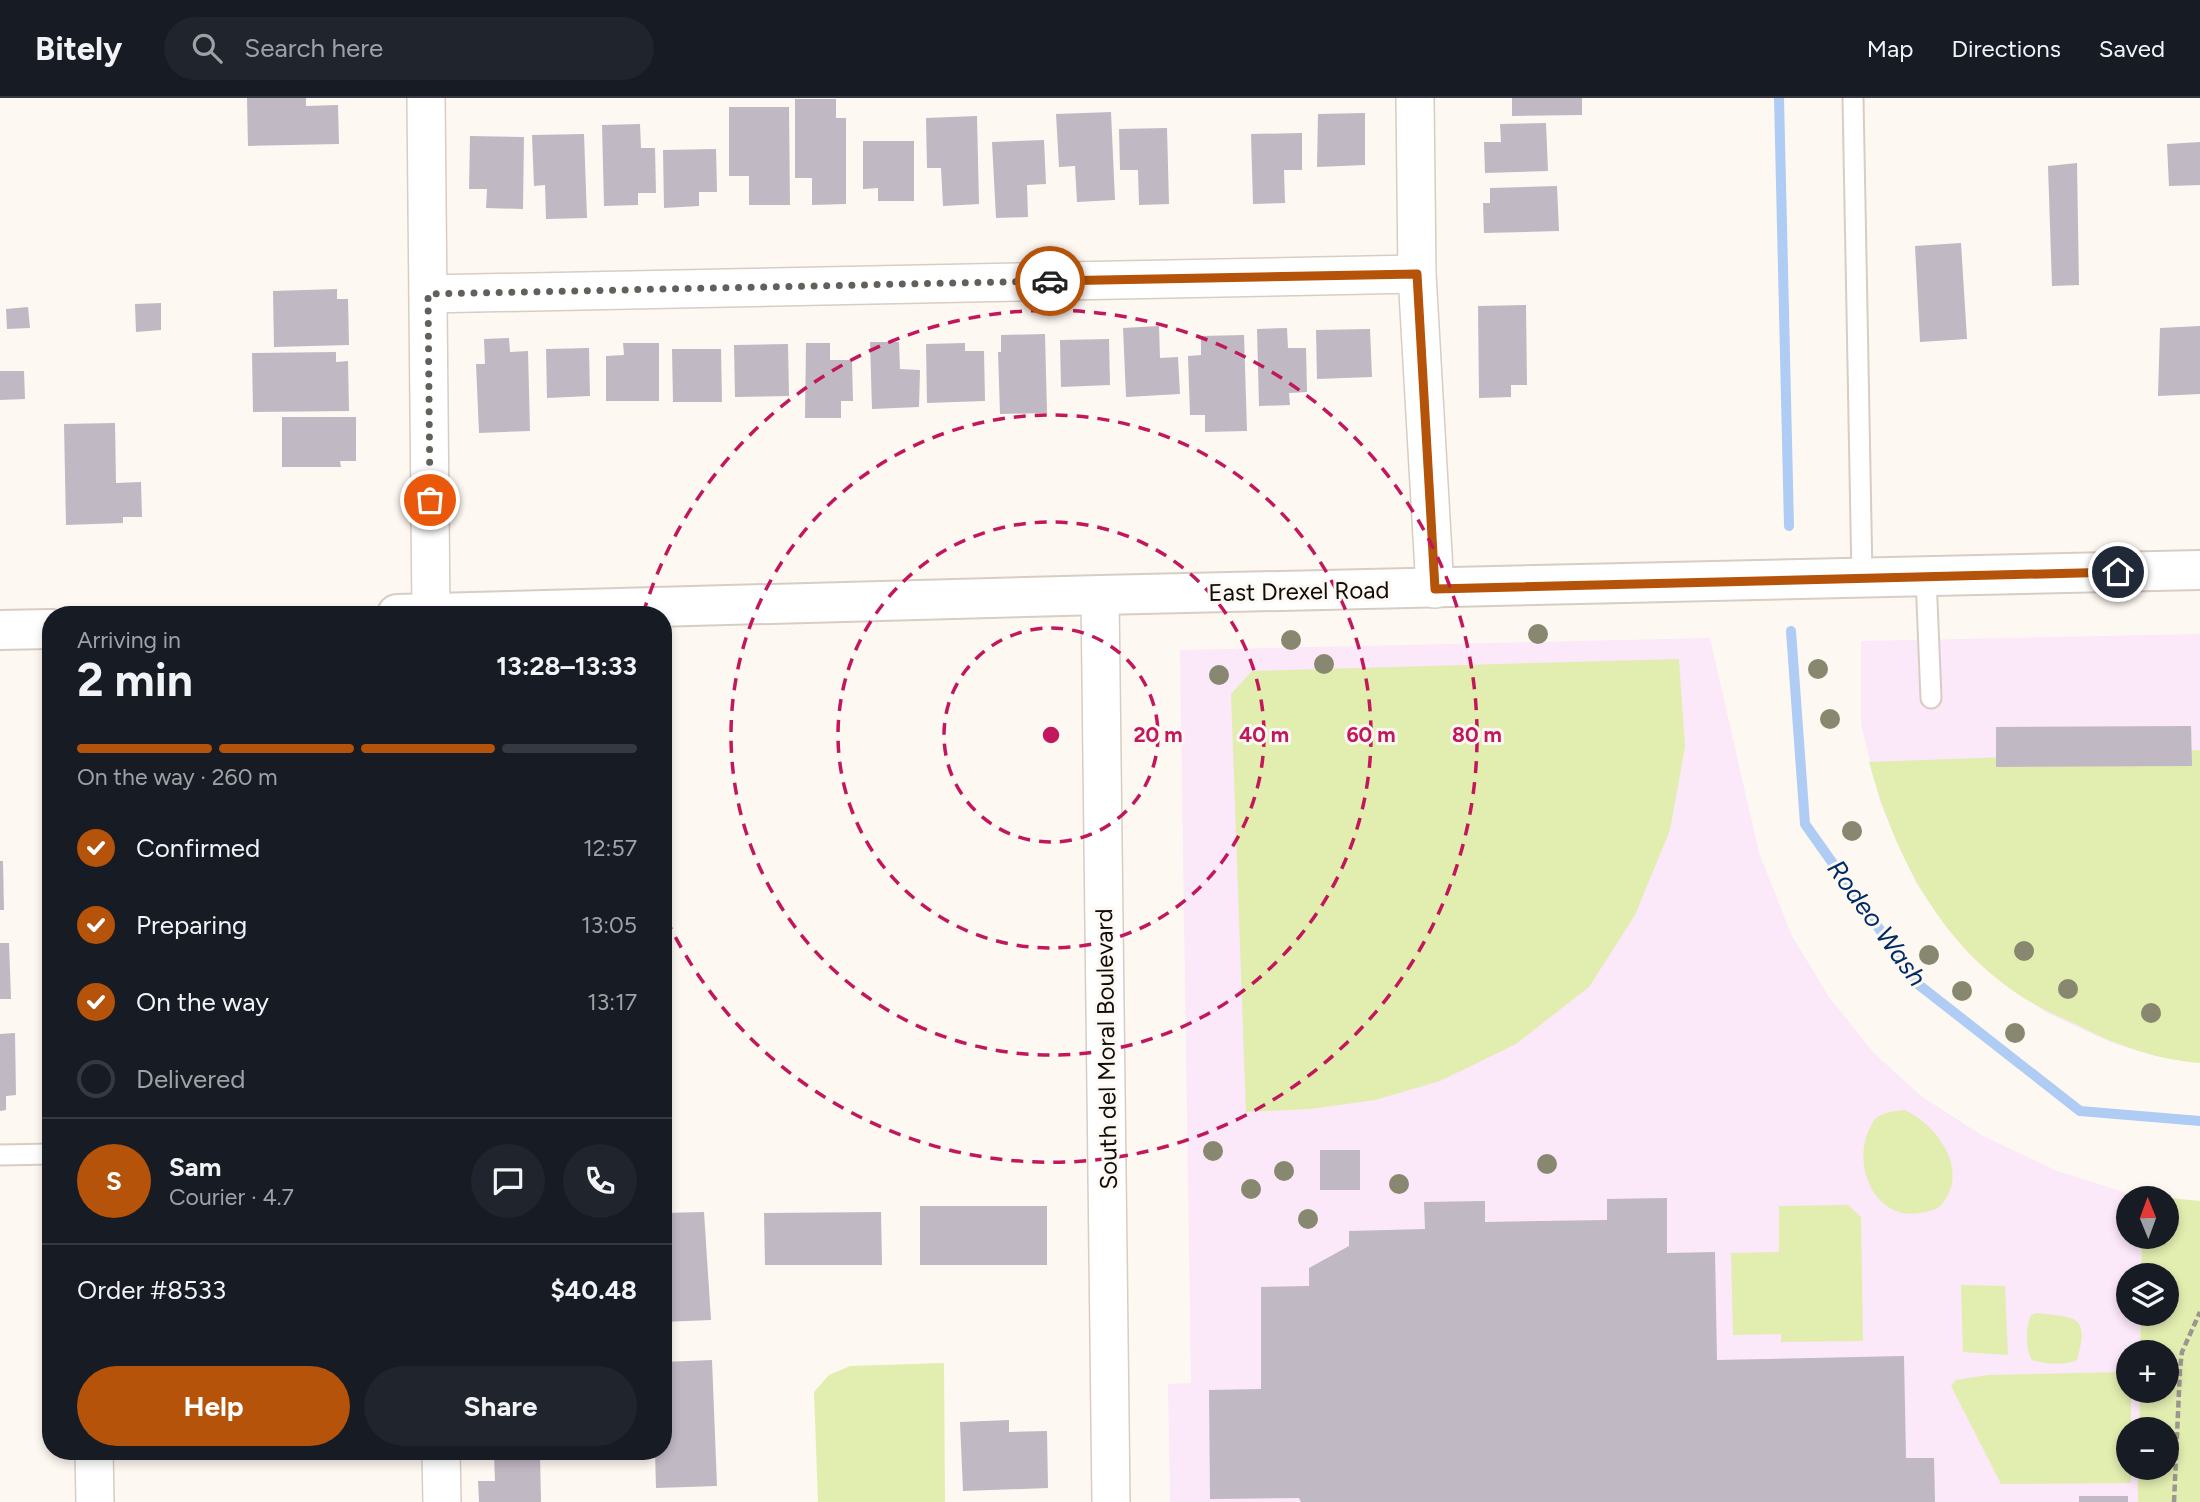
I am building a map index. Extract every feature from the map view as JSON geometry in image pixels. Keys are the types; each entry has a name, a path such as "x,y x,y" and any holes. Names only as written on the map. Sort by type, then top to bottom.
{"street":[{"path":"419,606 428,294 426,98"},
{"path":"1415,98 1417,274 1435,589"},
{"path":"428,294 1417,274"},
{"name":"East Drexel Road","path":"672,607 2200,570"},
{"name":"South del Moral Boulevard","path":"1100,595 1111,1502"},
{"path":"0,630 42,629"},
{"path":"94,1460 95,1502"},
{"path":"442,1460 442,1502"}],"lane":[{"path":"1853,98 1862,578"},
{"path":"1926,577 1931,698"},
{"path":"0,1155 42,1154"}],"path":[{"path":"2174,1502 2182,1352 2200,1312"}],"shaded area":[{"path":"2200,634 2200,1063 2155,1056 2110,1042 2047,1013 2005,985 1971,956 1945,925 1916,883 1880,802 1861,724 1861,641"},
{"path":"1710,638 1759,853 1792,936 1829,997 1873,1052 1921,1096 1983,1136 2057,1171 2116,1190 2116,1250 2142,1250 2141,1263 2116,1263 2116,1326 2141,1326 2140,1340 2116,1340 2116,1403 2140,1403 2139,1417 2116,1417 2116,1480 2138,1480 2138,1502 1170,1502 1168,1384 1191,1383 1180,650"}],"green space":[{"path":"1679,659 1685,747 1670,830 1635,915 1589,987 1516,1044 1440,1081 1375,1100 1310,1109 1246,1112 1231,694 1252,671"},
{"path":"2200,750 2200,1063 2153,1055 2093,1033 2022,997 1979,963 1936,913 1903,856 1878,794 1869,762"},
{"path":"1904,1110 1924,1122 1941,1141 1947,1152 1953,1176 1951,1187 1941,1205 1920,1213 1904,1213 1891,1208 1880,1199 1871,1188 1863,1159 1864,1144 1874,1120 1892,1111"},
{"path":"2179,1199 2200,1201 2200,1502 2138,1502 2138,1480 2179,1480 2179,1417 2139,1417 2140,1403 2179,1403 2179,1340 2140,1340 2141,1326 2179,1326 2179,1263 2141,1263 2142,1250 2179,1250"},
{"path":"1848,1205 1861,1217 1863,1341 1781,1342 1781,1334 1733,1335 1731,1253 1779,1252 1779,1206"},
{"path":"1961,1285 2005,1286 2008,1355 1963,1352"},
{"path":"2037,1313 2076,1321 2082,1334 2077,1360 2054,1364 2032,1360 2028,1350 2027,1332 2031,1315"},
{"path":"944,1363 945,1502 818,1502 814,1392 829,1375 850,1366"},
{"path":"2116,1372 2116,1403 2131,1403 2131,1417 2116,1417 2116,1480 2131,1480 2131,1483 2001,1484 1951,1386 1956,1380 1988,1375"}],"building":[{"path":"247,98 306,98 306,106 338,105 339,144 248,146"},
{"path":"1512,98 1582,98 1582,115 1512,116"},
{"path":"795,99 836,99 836,118 846,118 846,204 812,205 812,178 795,178"},
{"path":"729,107 789,107 790,205 749,205 749,176 729,176"},
{"path":"1111,112 1115,200 1077,202 1075,166 1059,167 1056,114"},
{"path":"1365,113 1365,165 1317,167 1318,114"},
{"path":"977,116 979,204 943,206 941,168 927,168 926,118"},
{"path":"1546,123 1548,171 1485,173 1484,142 1501,142 1500,124"},
{"path":"640,124 641,148 655,148 656,193 638,193 638,205 604,206 602,125"},
{"path":"1167,128 1169,204 1139,205 1138,170 1120,170 1119,129"},
{"path":"1302,133 1302,170 1284,170 1285,203 1253,204 1251,134"},
{"path":"584,134 587,218 546,219 545,185 534,186 532,135"},
{"path":"470,136 524,137 523,209 486,208 487,189 469,189"},
{"path":"1044,140 1046,184 1027,185 1028,217 996,218 992,142"},
{"path":"863,141 914,141 914,201 878,201 878,188 863,189"},
{"path":"2200,142 2200,185 2169,186 2167,144"},
{"path":"716,149 717,192 699,192 699,206 664,208 663,150"},
{"path":"2077,163 2079,285 2052,286 2048,166"},
{"path":"1557,186 1559,231 1484,233 1483,203 1490,203 1490,188"},
{"path":"1961,243 1967,339 1920,342 1915,246"},
{"path":"337,289 337,299 348,299 349,345 274,347 273,291"},
{"path":"161,303 161,330 136,332 135,304"},
{"path":"1526,305 1527,385 1511,385 1511,397 1479,398 1478,306"},
{"path":"28,307 30,328 7,329 6,309"},
{"path":"1159,326 1160,358 1178,357 1180,394 1126,397 1123,328"},
{"path":"2200,326 2200,394 2158,396 2160,328"},
{"path":"1287,328 1288,348 1306,348 1307,392 1289,393 1290,405 1259,406 1257,329"},
{"path":"1370,329 1372,377 1317,379 1316,330"},
{"path":"1045,334 1047,413 1000,414 998,352 1001,352 1001,335"},
{"path":"1244,335 1247,431 1205,432 1205,415 1190,415 1188,356 1201,355 1201,336"},
{"path":"509,338 510,352 528,351 530,431 479,433 476,364 485,364 484,339"},
{"path":"1109,339 1110,385 1061,387 1060,340"},
{"path":"870,342 899,342 900,369 920,370 919,407 872,409"},
{"path":"623,343 659,343 659,401 606,401 606,356 624,355"},
{"path":"806,343 830,343 830,360 852,360 853,401 841,401 841,418 805,418"},
{"path":"965,343 965,351 984,351 985,401 927,403 926,344"},
{"path":"788,344 789,396 735,397 734,345"},
{"path":"589,348 590,396 547,398 546,349"},
{"path":"672,349 721,349 722,402 673,402"},
{"path":"336,352 336,362 348,361 349,411 253,412 252,353"},
{"path":"0,371 24,371 25,399 0,400"},
{"path":"282,417 356,417 356,461 340,461 341,467 282,467"},
{"path":"115,423 116,483 141,482 142,517 123,517 123,523 66,525 64,424"},
{"path":"2191,726 2192,766 1996,767 1996,727"},
{"path":"0,861 3,861 4,910 0,910"},
{"path":"0,943 9,943 11,999 0,999"},
{"path":"15,1033 16,1095 6,1096 6,1110 0,1111 0,1034"},
{"path":"1320,1150 1360,1150 1360,1190 1320,1190"},
{"path":"1667,1198 1667,1253 1715,1252 1717,1360 1904,1356 1906,1458 1934,1458 1935,1502 1301,1502 1299,1498 1210,1499 1209,1390 1261,1389 1261,1287 1309,1286 1309,1268 1349,1246 1349,1231 1425,1229 1424,1202 1485,1201 1485,1222 1607,1220 1607,1199"},
{"path":"920,1206 1047,1206 1047,1265 920,1265"},
{"path":"704,1212 711,1320 672,1322 672,1213"},
{"path":"881,1212 882,1265 765,1265 764,1213"},
{"path":"712,1360 717,1486 656,1488 655,1460 672,1460 672,1362"},
{"path":"1009,1420 1009,1432 1047,1431 1048,1488 963,1491 960,1422"},
{"path":"494,1460 540,1460 541,1502 479,1502 478,1481 495,1481"},
{"path":"2079,1496 2128,1496 2128,1502 2079,1502"}],"waterway":[{"path":"1779,98 1789,526"},
{"name":"Rodeo Wash","path":"1791,631 1805,824 1919,985 2080,1111 2200,1121"}],"way so far":[{"path":"430,500 428,294 1050,281"}],"route":[{"path":"1050,281 1417,274 1435,589 2118,572"}]}
